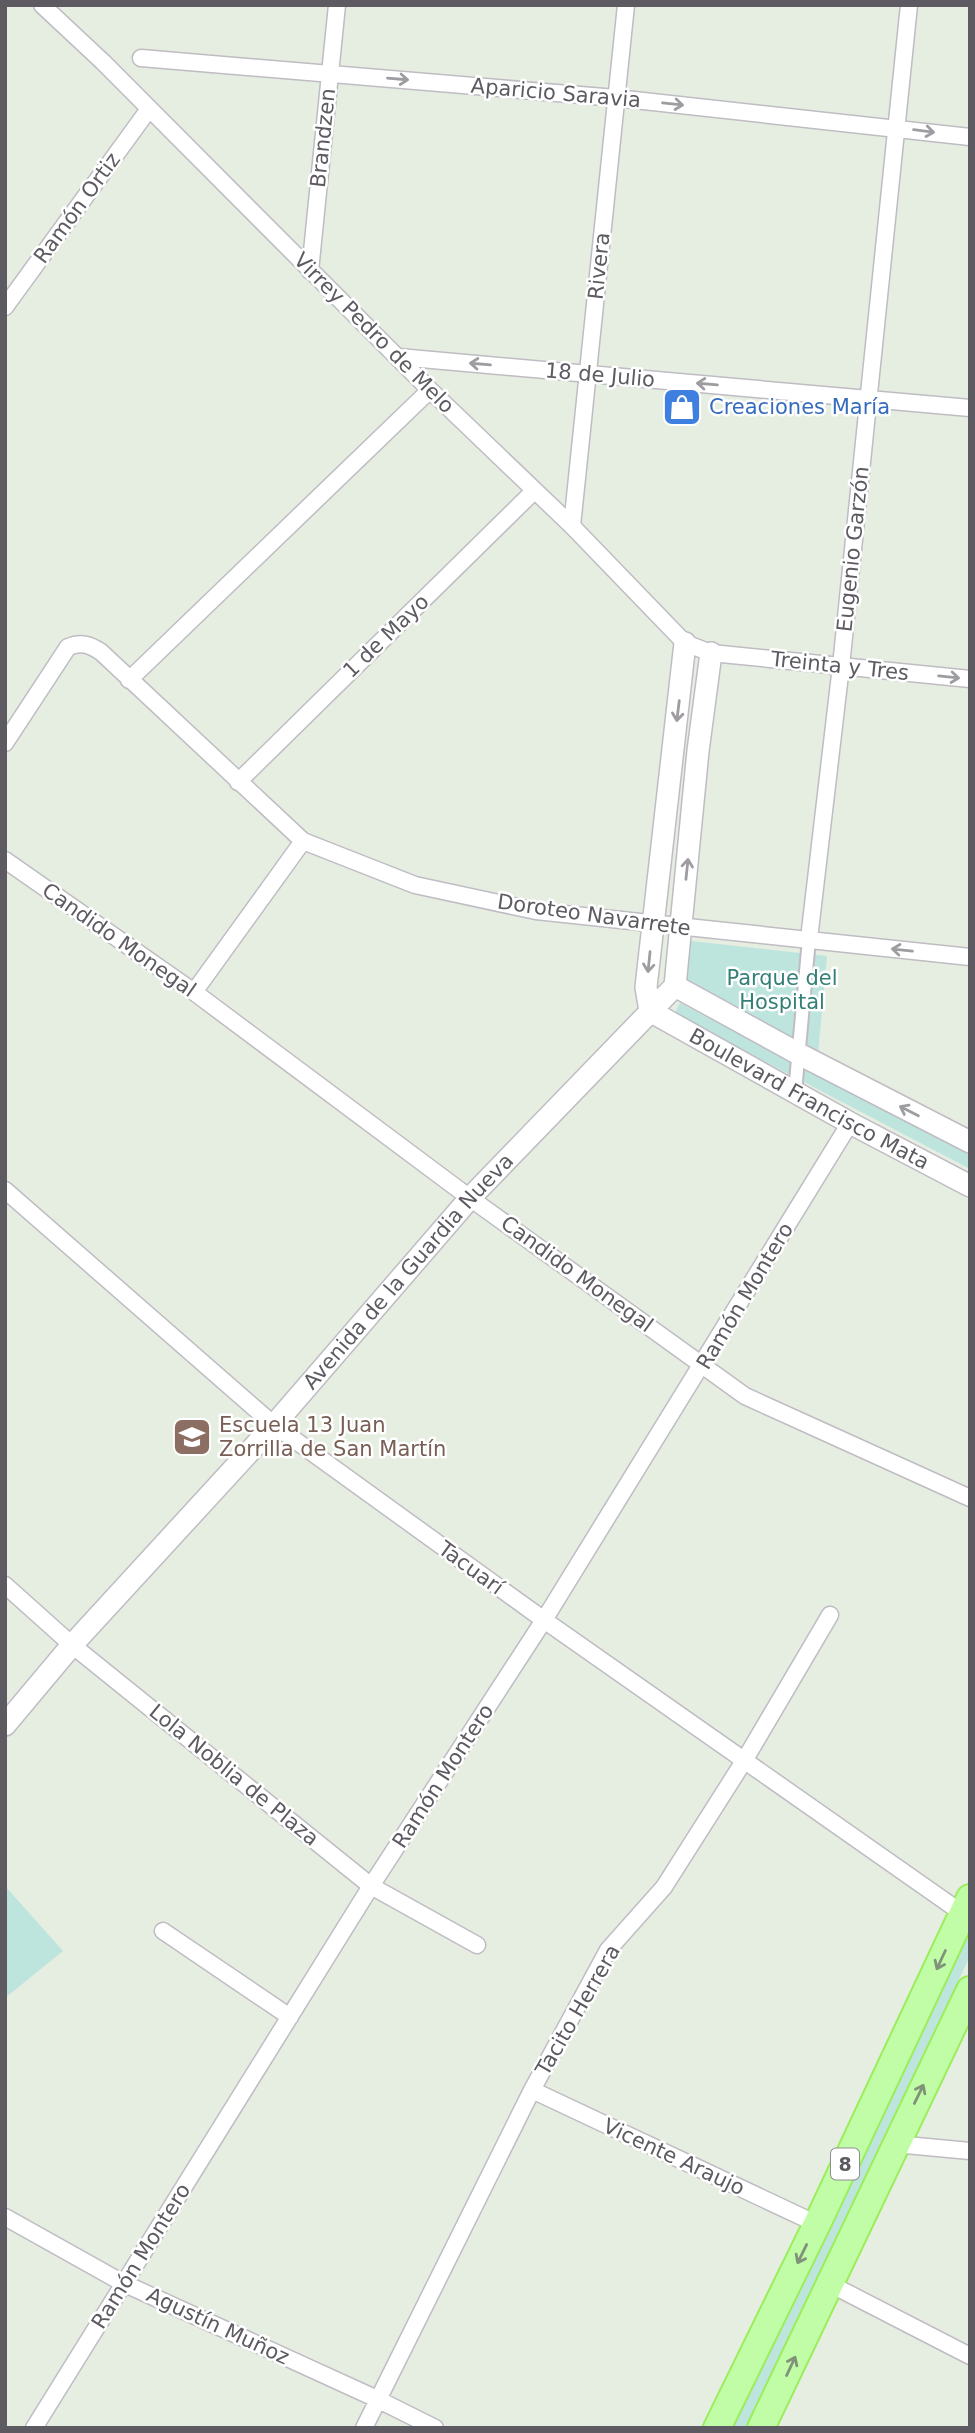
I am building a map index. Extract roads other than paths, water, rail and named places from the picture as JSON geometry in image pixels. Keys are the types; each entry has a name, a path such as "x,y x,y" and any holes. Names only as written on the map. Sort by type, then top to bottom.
{"main road":[{"name":"8","path":"717,2428 817,2224 966,1906"},
{"name":"8","path":"761,2428 970,1990"}],"street":[{"name":"Virrey Pedro de Melo","path":"42,5 103,62 430,390 572,526 685,643 711,653"},
{"name":"Brandzen","path":"310,271 337,5"},
{"name":"Rivera","path":"572,526 626,5"},
{"name":"Eugenio Garzón","path":"795,1092 808,939 841,666 909,5"},
{"name":"Aparicio Saravia","path":"141,58 617,98 970,137"},
{"name":"Ramón Ortiz","path":"5,307 149,109"},
{"name":"18 de Julio","path":"398,357 970,408"},
{"path":"129,680 430,390"},
{"name":"1 de Mayo","path":"237,782 534,491"},
{"name":"Doroteo Navarrete","path":"5,743 68,647 79,643 92,646 303,841 415,885 536,911 970,957"},
{"path":"650,1011 646,986 685,643"},
{"path":"675,986 698,751 711,653"},
{"name":"Treinta y Tres","path":"711,653 970,679"},
{"path":"194,992 303,841"},
{"name":"Candido Monegal","path":"5,860 194,992 470,1198 745,1396 970,1498"},
{"name":"Avenida de la Guardia Nueva","path":"5,1725 72,1645 274,1425 470,1198 675,986"},
{"name":"Boulevard Francisco Mata","path":"675,986 799,1054 970,1142"},
{"name":"Boulevard Francisco Mata","path":"650,1011 850,1123 970,1186"},
{"name":"Ramón Montero","path":"34,2428 371,1886 544,1620 850,1123"},
{"name":"Tacuarí","path":"5,1189 274,1425 744,1761 966,1906"},
{"name":"Lola Noblia de Plaza","path":"5,1585 72,1645 371,1886 477,1945"},
{"name":"Tacito Herrera","path":"364,2428 532,2090 608,1950 664,1887 744,1761 830,1615"},
{"path":"163,1931 290,2017"},
{"name":"Vicente Araujo","path":"532,2090 817,2224"},
{"path":"895,2144 970,2151"},
{"name":"Agustín Muñoz","path":"5,2217 123,2283 435,2428"},
{"path":"830,2284 970,2356"}],"place":[{"name":"Creaciones María","path":"682,407"},
{"name":"Escuela 13 Juan Zorrilla de San Martín","path":"192,1437"}],"park label":[{"name":"Parque del Hospital","path":"782,990"}]}
